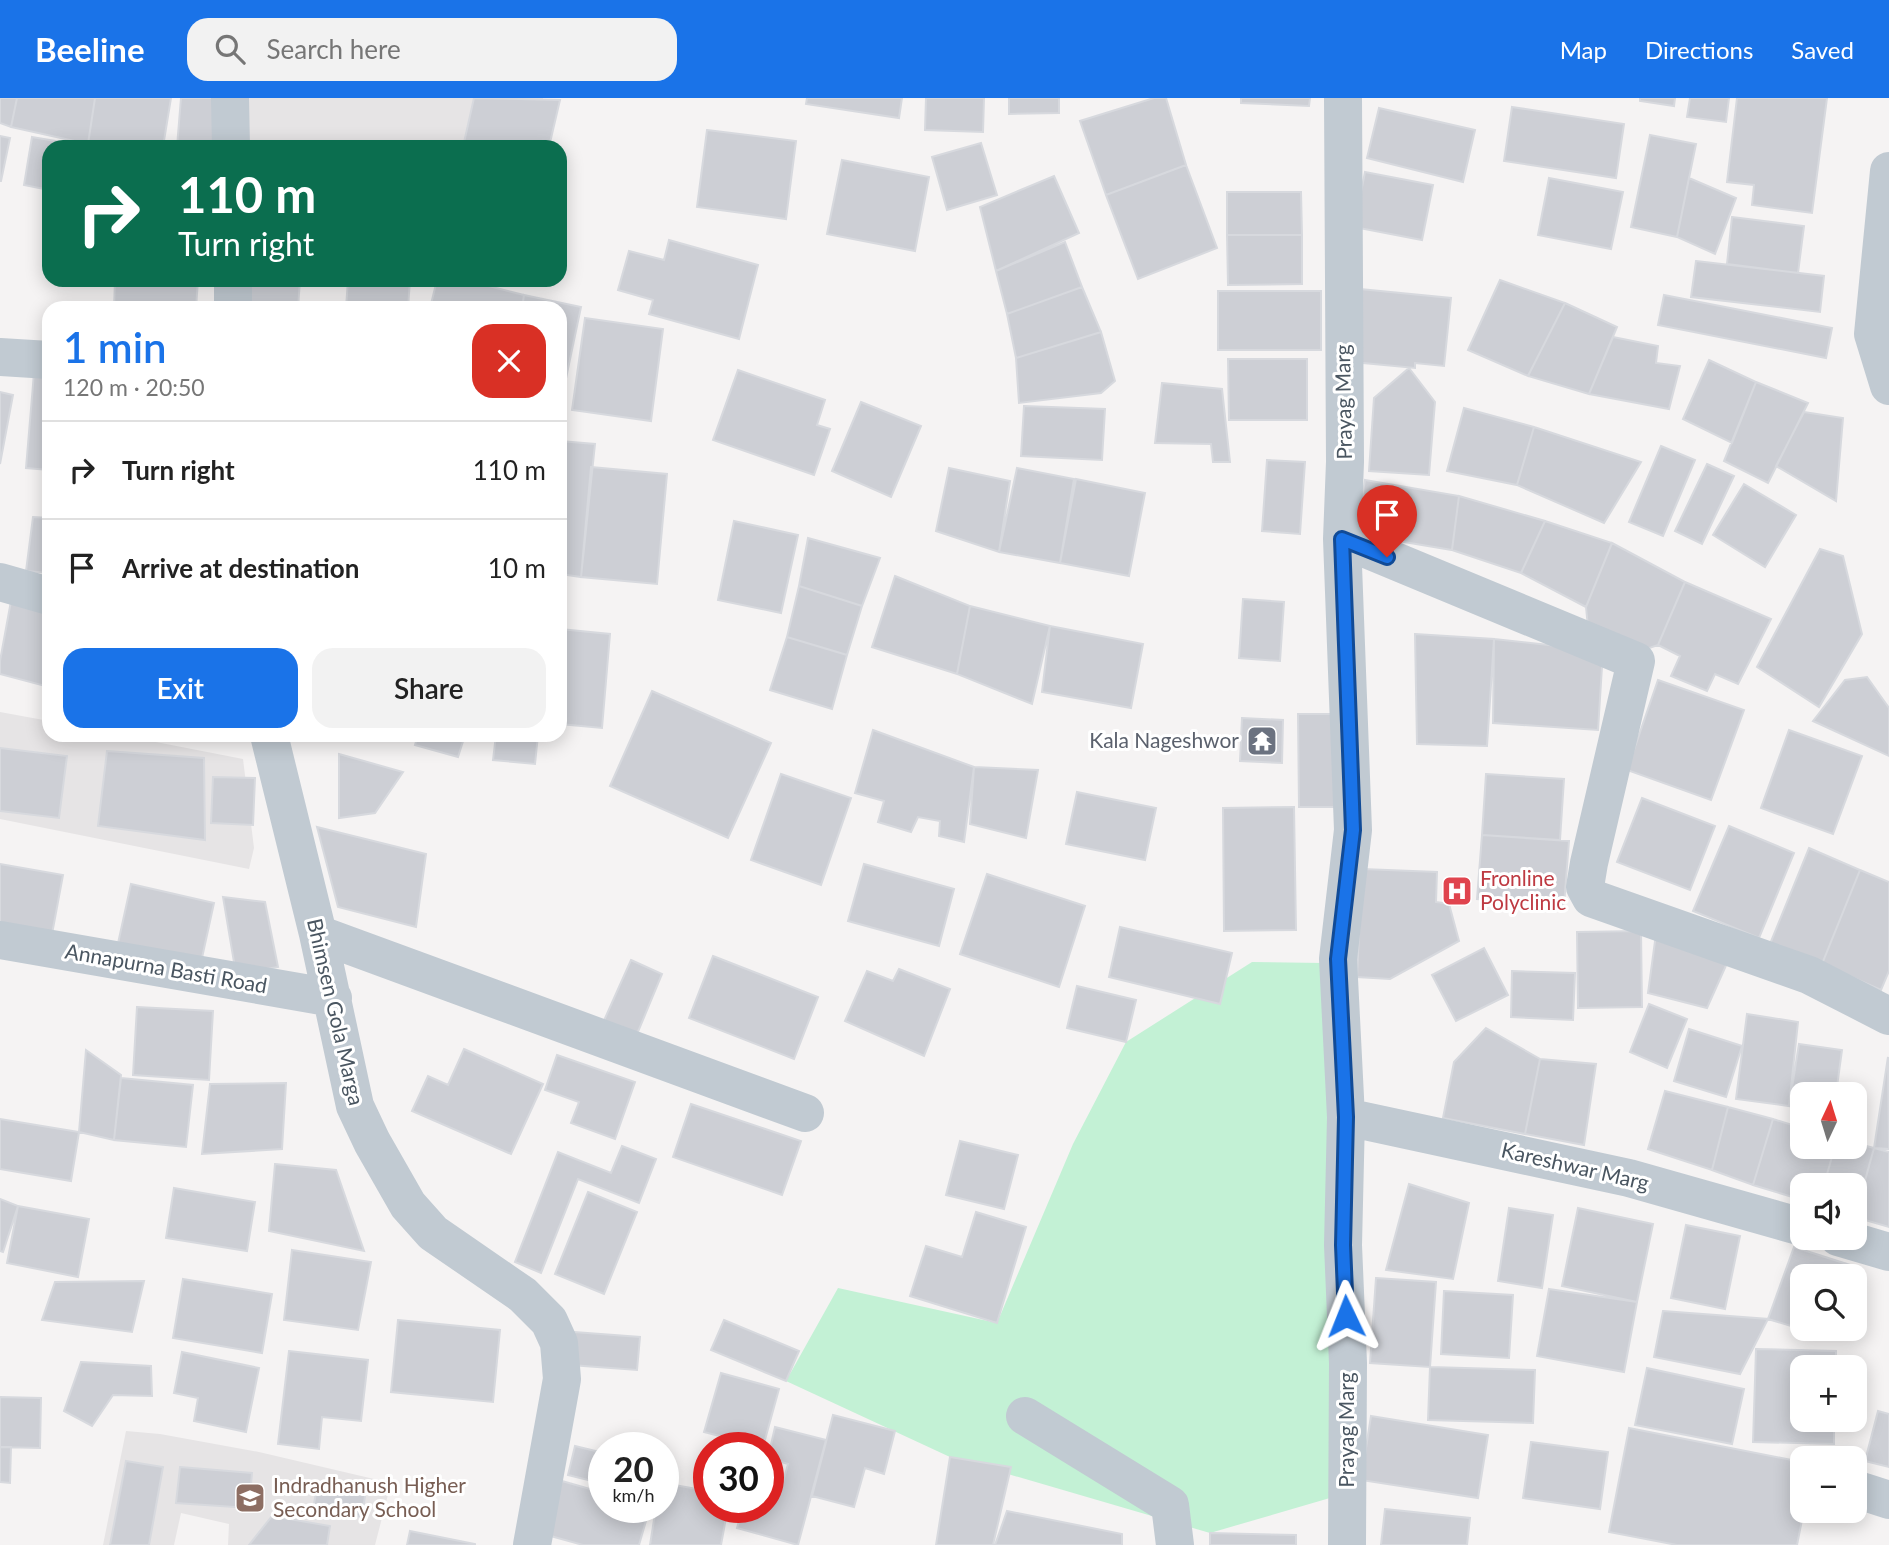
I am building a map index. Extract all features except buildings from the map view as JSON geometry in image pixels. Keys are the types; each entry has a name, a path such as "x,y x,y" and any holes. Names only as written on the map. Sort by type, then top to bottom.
{"street":[{"path":"230,98 231,140"},
{"name":"Prayag Marg","path":"1343,98 1345,462 1342,539 1353,830 1338,959 1346,1117 1343,1245 1348,1363 1347,1545"},
{"path":"1889,172 1873,334 1889,386"},
{"path":"0,357 42,360"},
{"path":"1342,539 1636,661 1588,863 1585,887 1591,898 1809,975 1889,1016"},
{"path":"0,582 42,594"},
{"name":"Bhimsen Gola Marga","path":"271,742 333,998 355,1106 372,1142 408,1205 433,1233 523,1295 550,1321 559,1343 562,1379 533,1545"},
{"path":"318,934 805,1113"},
{"name":"Annapurna Basti Road","path":"0,940 333,998"},
{"name":"Kareshwar Marg","path":"1346,1117 1629,1178 1790,1224"},
{"path":"1867,1246 1889,1252"},
{"path":"1025,1416 1170,1505 1175,1545"},
{"path":"1867,1493 1889,1500"}],"shaded area":[{"path":"249,98 543,98 546,140 245,140"},
{"path":"0,712 42,720 42,742 156,742 243,759 254,848 249,869 0,819"},
{"name":"Indradhanush Higher Secondary School","path":"126,1431 160,1434 259,1452 391,1483 375,1545 228,1545 229,1524 181,1513 174,1545 103,1545"}],"green space":[{"path":"1252,962 1324,963 1347,1493 1210,1533 950,1457 786,1381 838,1288 997,1323 1073,1144 1126,1042"}],"place":[{"name":"Kala Nageshwor","path":"1262,741"},
{"name":"Fronline Polyclinic","path":"1457,891"},
{"name":"Indradhanush Higher Secondary School","path":"250,1498"}],"route":[{"path":"1346,1316 1343,1245 1346,1117 1338,959 1353,830 1342,539 1387,557"}]}
